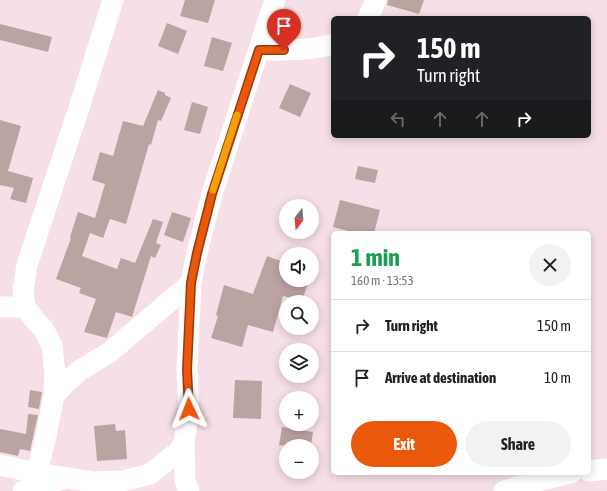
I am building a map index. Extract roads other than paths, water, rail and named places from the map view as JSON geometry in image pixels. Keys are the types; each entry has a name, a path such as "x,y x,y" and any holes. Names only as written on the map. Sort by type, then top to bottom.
{"street":[{"path":"37,473 54,395 55,373 52,346 44,330 25,307 23,291 27,265 113,0"},
{"path":"189,491 185,480 184,442 189,409 187,370 191,283 212,194 275,0"},
{"path":"369,16 376,0"},
{"path":"259,50 296,50 331,44"},
{"path":"54,395 79,372 110,352 191,283"},
{"path":"0,307 25,307"},
{"path":"0,465 37,473 94,482 123,481 150,474 178,451 184,442"},
{"path":"591,471 607,469"},
{"path":"504,491 562,475"},
{"path":"23,491 68,477"}]}
